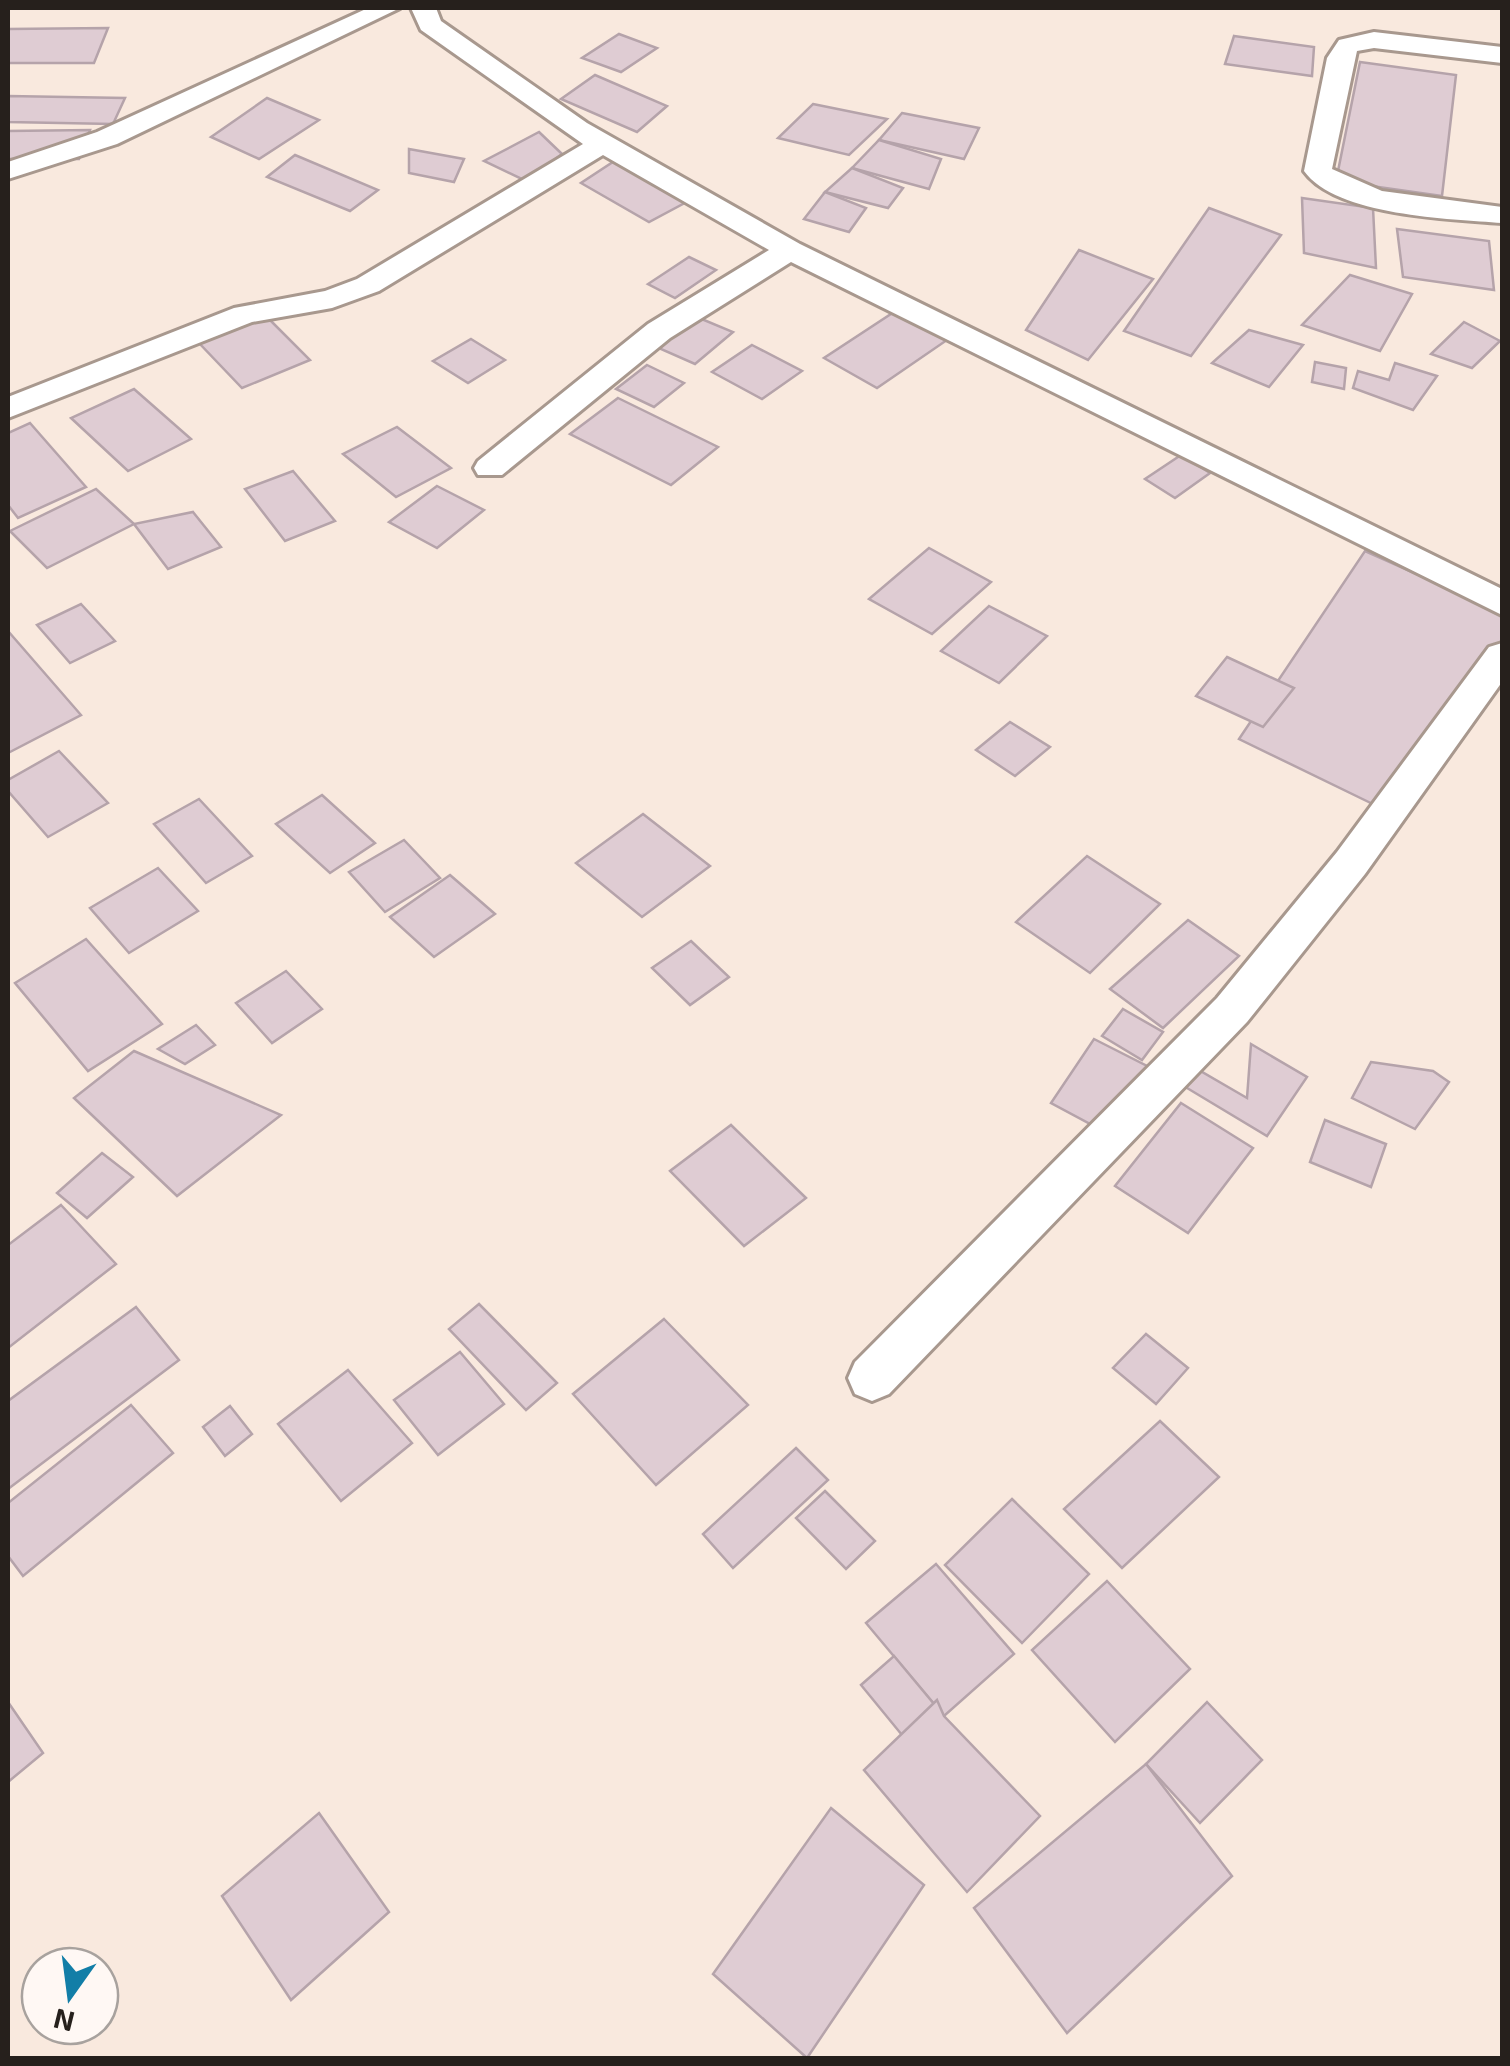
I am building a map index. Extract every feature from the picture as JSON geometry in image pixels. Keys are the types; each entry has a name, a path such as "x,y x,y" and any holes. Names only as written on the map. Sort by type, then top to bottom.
{"street":[{"path":"8,171 107,138 387,8"},
{"path":"424,8 430,26 603,143 790,250 1502,603"},
{"path":"1502,55 1374,40 1348,45 1340,58 1318,171 1335,186 1400,202 1502,214"},
{"path":"8,408 245,314 332,299 368,285 603,143"},
{"path":"490,468 659,331 790,250"},
{"path":"872,1378 1232,1010 1351,864 1502,656"}],"building":[{"path":"108,28 94,63 8,63 8,29"},
{"path":"619,34 657,48 621,72 582,58"},
{"path":"1234,36 1314,47 1312,76 1225,64"},
{"path":"1360,62 1456,75 1442,196 1336,181"},
{"path":"595,75 667,106 637,132 561,99"},
{"path":"8,96 125,98 113,124 8,122"},
{"path":"267,98 319,120 259,159 211,137"},
{"path":"813,104 887,119 849,155 778,138"},
{"path":"902,113 979,128 964,159 879,140"},
{"path":"90,130 79,159 8,159 8,131"},
{"path":"539,132 562,154 526,181 484,161"},
{"path":"879,140 941,159 929,189 852,168"},
{"path":"409,149 464,159 454,182 409,173"},
{"path":"295,155 378,190 350,211 267,177"},
{"path":"619,158 694,198 649,222 581,183"},
{"path":"852,168 903,188 888,208 825,192"},
{"path":"825,192 866,208 849,232 804,219"},
{"path":"1302,198 1373,208 1376,268 1304,253"},
{"path":"1209,208 1281,235 1191,356 1124,331"},
{"path":"1397,229 1489,241 1494,290 1403,277"},
{"path":"1079,250 1153,279 1088,360 1026,330"},
{"path":"689,257 716,270 675,298 648,284"},
{"path":"1350,275 1412,294 1380,351 1302,325"},
{"path":"894,312 947,340 877,388 824,358"},
{"path":"692,315 733,332 695,364 654,346"},
{"path":"266,316 310,360 242,388 199,343"},
{"path":"1464,322 1500,341 1472,368 1431,354"},
{"path":"1249,330 1303,345 1269,387 1212,363"},
{"path":"471,339 505,360 468,383 433,361"},
{"path":"752,345 802,371 762,399 712,372"},
{"path":"1315,362 1346,368 1344,389 1312,382"},
{"path":"1395,363 1437,376 1413,410 1353,388 1358,371 1389,380"},
{"path":"647,365 684,383 654,407 616,389"},
{"path":"134,389 191,439 128,471 71,418"},
{"path":"618,398 718,447 671,485 570,434"},
{"path":"30,423 86,487 18,518 8,505 8,433"},
{"path":"397,427 451,468 396,497 343,454"},
{"path":"1181,455 1210,473 1175,498 1145,479"},
{"path":"293,471 335,521 285,541 245,489"},
{"path":"437,486 484,510 437,548 389,522"},
{"path":"96,489 134,524 47,568 10,531"},
{"path":"193,512 221,547 168,569 134,524"},
{"path":"929,548 991,582 932,634 869,599"},
{"path":"1365,551 1502,612 1502,640 1381,808 1239,739"},
{"path":"81,604 115,641 70,663 37,625"},
{"path":"989,606 1047,636 999,683 941,651"},
{"path":"8,631 81,715 8,753"},
{"path":"1227,657 1294,688 1263,727 1196,696"},
{"path":"1010,722 1050,747 1015,776 976,750"},
{"path":"59,751 108,803 48,837 8,791 8,780"},
{"path":"322,795 375,843 330,873 276,824"},
{"path":"199,799 252,856 206,883 154,824"},
{"path":"643,814 710,866 642,917 576,863"},
{"path":"404,840 440,878 385,912 349,872"},
{"path":"1087,856 1160,904 1090,973 1016,922"},
{"path":"158,868 198,911 129,953 90,908"},
{"path":"450,875 495,914 434,957 390,917"},
{"path":"1188,920 1239,956 1163,1028 1110,989"},
{"path":"86,939 162,1024 88,1071 15,983"},
{"path":"691,941 729,977 690,1005 652,968"},
{"path":"286,971 322,1009 272,1043 236,1003"},
{"path":"1123,1009 1163,1032 1142,1060 1102,1036"},
{"path":"196,1025 215,1045 185,1064 158,1049"},
{"path":"1094,1039 1151,1068 1109,1134 1051,1103"},
{"path":"1251,1044 1307,1077 1267,1136 1177,1082 1190,1065 1247,1098"},
{"path":"134,1051 281,1115 177,1196 74,1098"},
{"path":"1371,1062 1433,1071 1449,1082 1415,1129 1352,1098"},
{"path":"1181,1103 1253,1148 1188,1233 1115,1186"},
{"path":"1325,1120 1386,1144 1371,1187 1310,1162"},
{"path":"731,1125 806,1198 744,1246 670,1171"},
{"path":"102,1153 133,1177 87,1218 57,1193"},
{"path":"61,1205 116,1264 8,1348 8,1245"},
{"path":"479,1304 557,1383 526,1410 449,1329"},
{"path":"136,1307 179,1360 8,1489 8,1401"},
{"path":"664,1319 748,1405 656,1485 573,1394"},
{"path":"1146,1334 1188,1368 1156,1404 1113,1368"},
{"path":"460,1352 504,1404 438,1455 394,1400"},
{"path":"348,1370 412,1443 341,1501 278,1424"},
{"path":"131,1405 173,1453 23,1576 8,1556 8,1503"},
{"path":"230,1406 252,1434 225,1456 203,1427"},
{"path":"1160,1421 1219,1477 1122,1568 1064,1509"},
{"path":"796,1448 828,1480 733,1568 703,1534"},
{"path":"825,1491 875,1541 846,1569 796,1518"},
{"path":"1012,1499 1089,1574 1022,1643 945,1565"},
{"path":"936,1564 1014,1654 944,1716 866,1623"},
{"path":"1107,1581 1190,1669 1115,1742 1032,1650"},
{"path":"894,1656 944,1716 911,1746 861,1685"},
{"path":"937,1700 944,1716 1040,1816 967,1892 864,1770"},
{"path":"8,1702 43,1753 8,1782"},
{"path":"1207,1702 1262,1760 1200,1823 1146,1764"},
{"path":"1146,1764 1232,1876 1067,2033 974,1908"},
{"path":"831,1808 924,1885 807,2058 713,1974"},
{"path":"319,1813 389,1912 291,2000 222,1896"}]}
